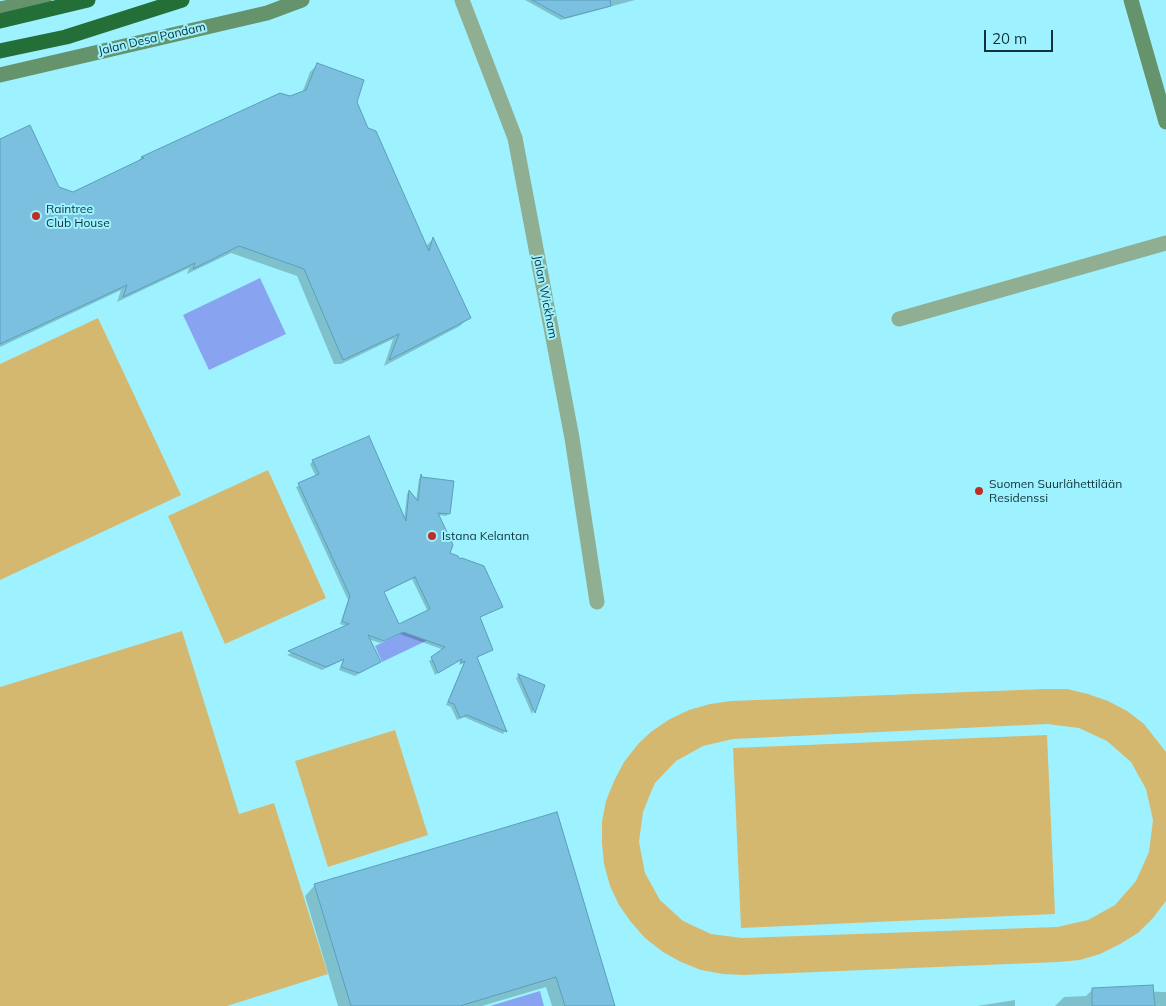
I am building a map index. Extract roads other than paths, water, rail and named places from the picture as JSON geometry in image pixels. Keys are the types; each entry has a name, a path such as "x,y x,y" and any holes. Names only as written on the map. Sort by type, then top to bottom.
{"highway":[{"path":"0,21 88,0"},
{"path":"0,51 66,37 182,0"}],"street":[{"path":"0,9 44,0"},
{"name":"Jalan Desa Pandam","path":"0,74 267,13 302,0"},
{"name":"Jalan Wickham","path":"462,0 515,138 572,438 597,602"},
{"path":"1131,0 1166,122"},
{"path":"899,319 1166,243"}],"water":[{"path":"260,278 286,334 209,370 183,315"},
{"path":"421,624 428,640 382,662 375,646"},
{"path":"540,991 544,1006 490,1006"}],"place":[{"name":"Raintree Club House","path":"36,216"},
{"name":"Suomen Suurlähettilään Residenssi","path":"979,491"},
{"name":"Istana Kelantan","path":"432,536"}]}
